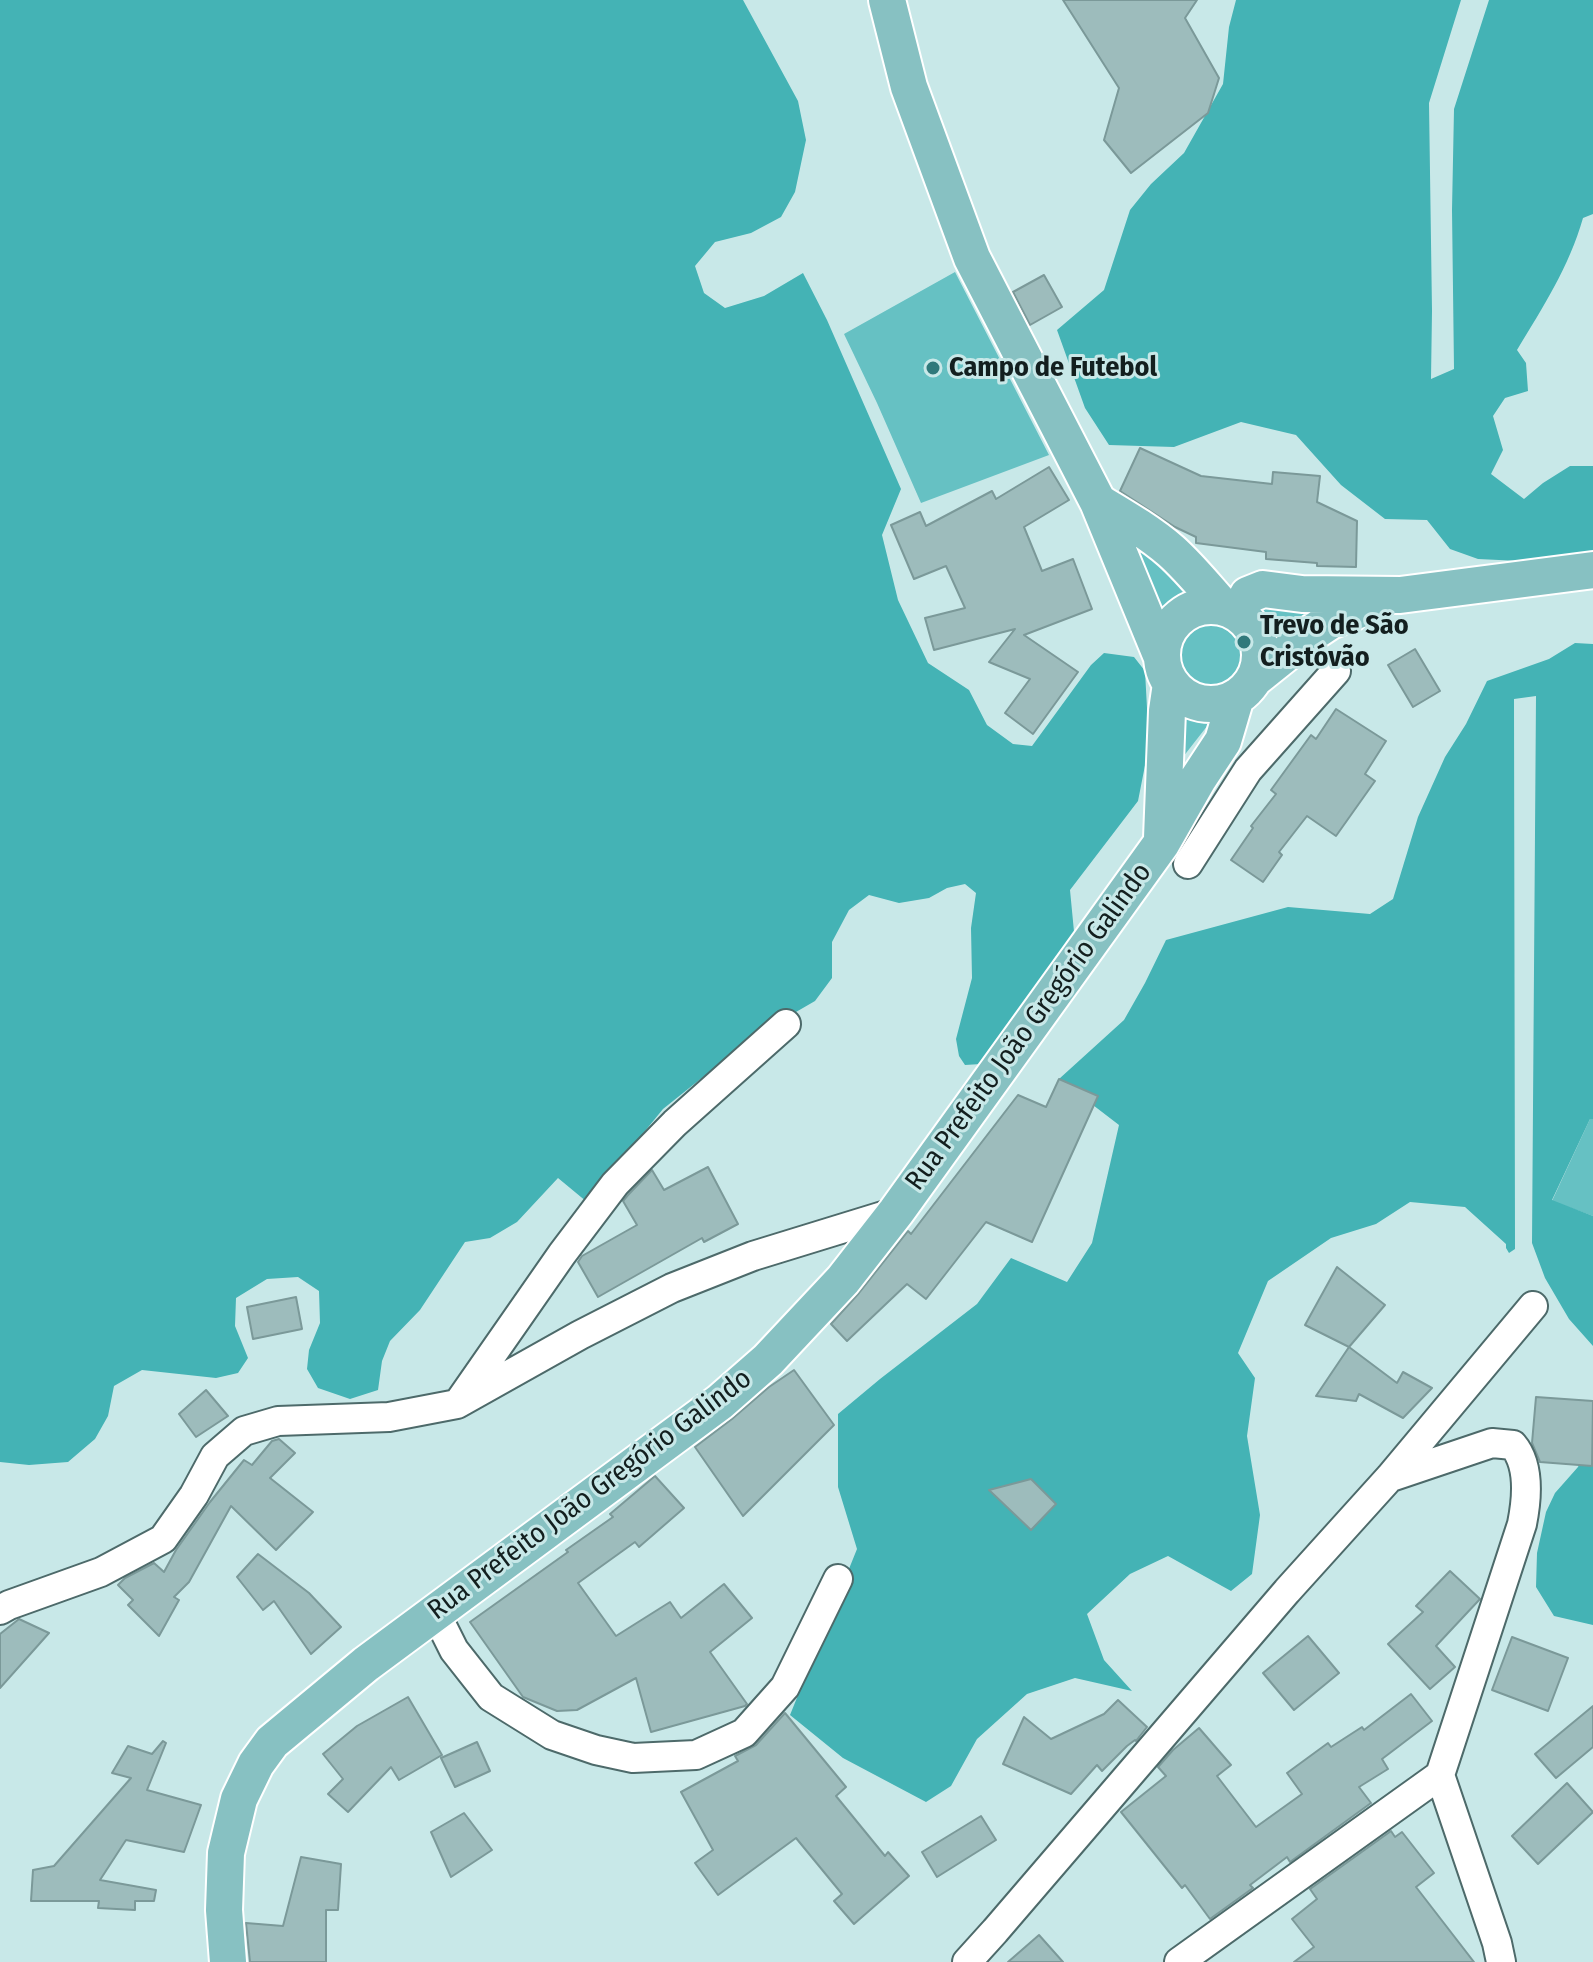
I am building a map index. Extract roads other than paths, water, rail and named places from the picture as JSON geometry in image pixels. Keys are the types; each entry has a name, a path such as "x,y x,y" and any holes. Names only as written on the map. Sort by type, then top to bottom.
{"main road":[{"path":"887,0 909,87 972,258 1098,502 1166,670 1181,694 1194,701 1222,703 1330,621 1400,595"},
{"path":"1098,502 1170,550 1230,610 1249,623 1261,651 1260,666 1245,688"},
{"path":"1230,610 1248,595 1263,589 1302,594 1400,595 1593,570"},
{"path":"1175,854 1163,641 1180,617 1193,609 1207,605 1230,610"},
{"name":"Rua Prefeito João Gregório Galindo","path":"228,1962 224,1910 226,1853 239,1799 256,1764 272,1742 366,1664 720,1402 768,1360 843,1280 1175,854 1198,779 1223,741 1245,688"}],"street":[{"path":"1175,854 1336,671"},
{"path":"1223,741 1248,770"},
{"path":"457,1404 615,1184 675,1123 786,1024"},
{"path":"0,1610 101,1572 163,1539 194,1495 215,1456 244,1431 278,1421 389,1417 457,1404 672,1288 753,1256 896,1212"},
{"path":"967,1962 1287,1591 1390,1477 1533,1306"},
{"path":"1179,1962 1440,1775 1522,1524 1525,1508 1523,1463 1513,1445 1492,1443 1390,1477"},
{"path":"435,1612 454,1650 491,1697 552,1735 596,1750 633,1758 696,1755 744,1733 785,1687 838,1579"},
{"path":"1440,1775 1501,1962"}],"place":[{"name":"Campo de Futebol","path":"933,368"},
{"name":"Trevo de São Cristóvão","path":"1244,642"}]}
